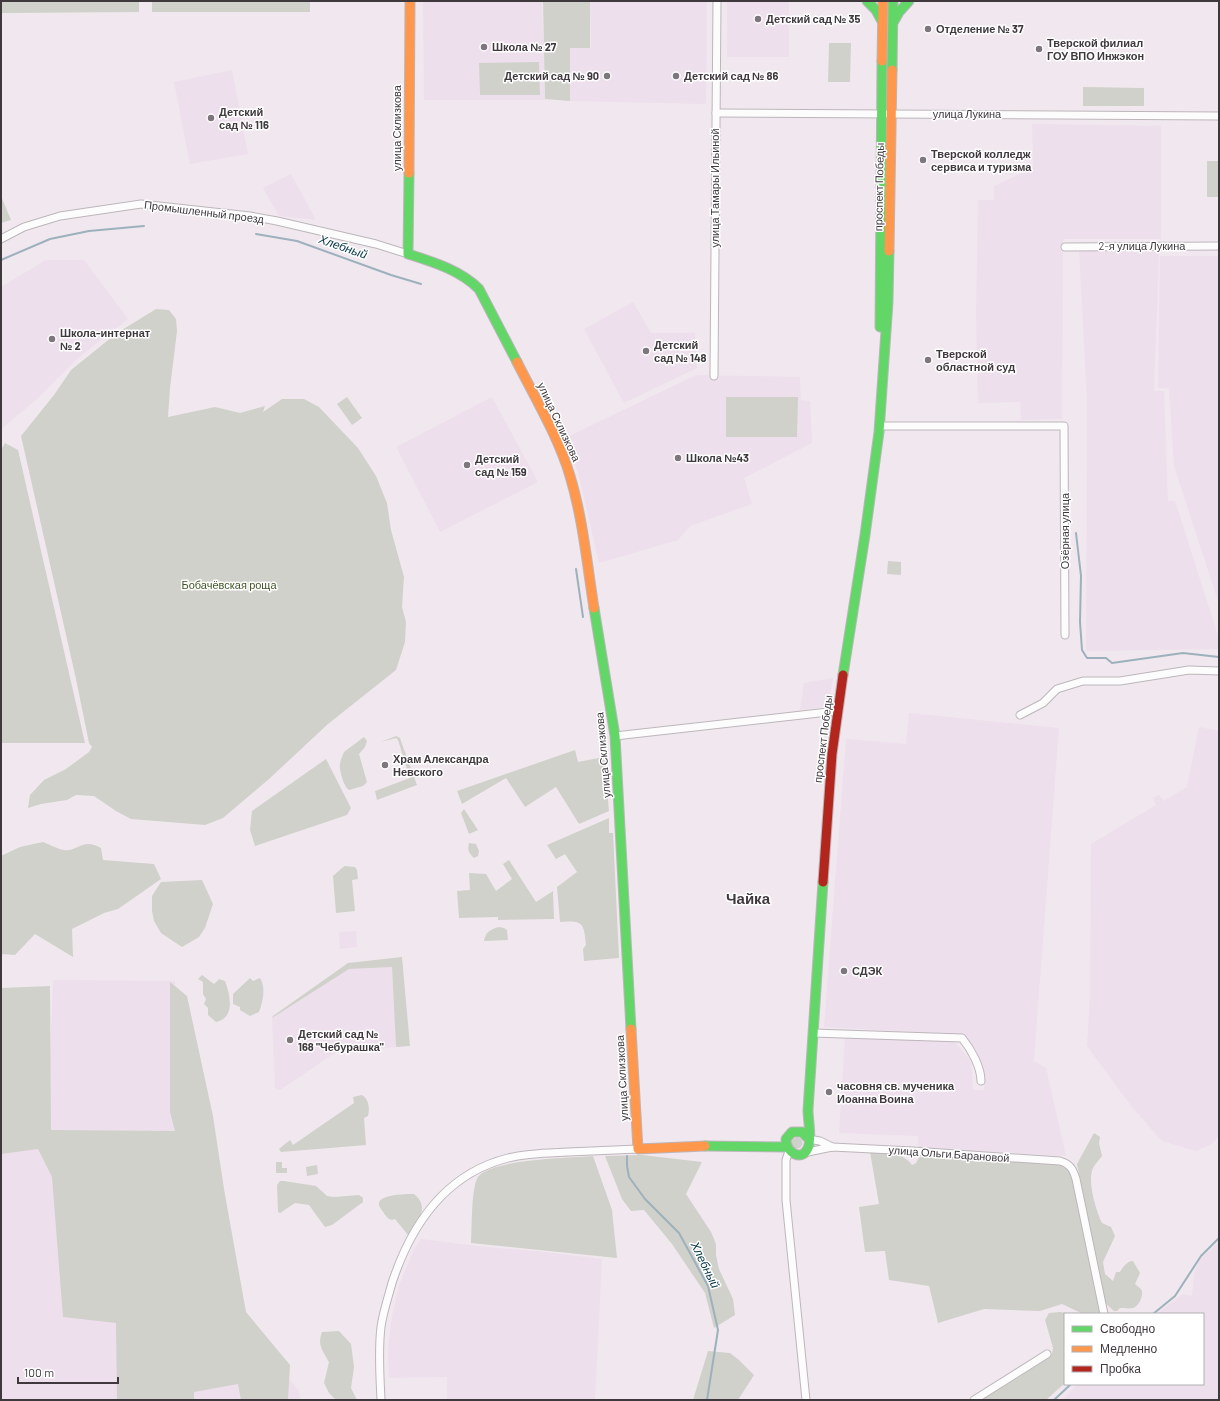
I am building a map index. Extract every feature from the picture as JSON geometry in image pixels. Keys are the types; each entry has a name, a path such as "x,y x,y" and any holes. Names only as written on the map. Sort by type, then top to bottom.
{"main road":[{"name":"улица Склизкова","path":"410,1 408,254 459,274 476,285 557,441 570,475 578,510 615,736 638,1149"},
{"path":"867,1 876,10 883,23"},
{"name":"проспект Победы","path":"883,1 880,339 883,373"},
{"name":"проспект Победы","path":"802,1153 808,1148 808,1110 812,1033 827,814 837,712 865,535 880,426 888,302 893,114 893,1"},
{"path":"893,23 899,12 909,1"},
{"path":"788,1149 786,1140 800,1123 808,1110"},
{"path":"763,1146 772,1144 791,1133 801,1131 808,1139"},
{"path":"638,1149 720,1145 763,1146 788,1149 796,1154 802,1153"}],"street":[{"name":"улица Тамары Ильиной","path":"714,376 717,1"},
{"name":"улица Лукина","path":"716,113 1219,116"},
{"name":"Промышленный проезд","path":"1,239 24,228 60,216 142,204 243,215 277,221 376,244 408,254"},
{"name":"2-я улица Лукина","path":"1065,247 1219,246"},
{"name":"Озёрная улица","path":"880,426 1064,426 1065,635"},
{"path":"1020,715 1043,704 1057,689 1083,681 1120,681 1189,670 1219,671"},
{"path":"615,736 837,712"},
{"path":"812,1033 962,1038 975,1060 981,1075 981,1081"},
{"name":"улица Ольги Барановой","path":"808,1139 820,1141 832,1148"},
{"name":"улица Ольги Барановой","path":"802,1153 832,1148 913,1151 1060,1161 1066,1163 1074,1171 1104,1313"},
{"path":"380,1400 380,1339 387,1299 411,1238 428,1212 446,1192 468,1174 487,1165 514,1156 542,1153 638,1149"},
{"path":"788,1149 786,1160 786,1200 806,1400"},
{"path":"974,1400 1047,1354"}],"shaded area":[{"name":"Школа № 27","path":"423,1 542,1 545,100 424,100"},
{"path":"590,1 707,1 706,104 570,101 570,48 591,48"},
{"name":"Детский сад № 35","path":"727,1 789,1 789,57 727,57"},
{"name":"Детский сад № 116","path":"232,70 248,154 190,164 174,82"},
{"path":"1032,124 1161,126 1161,239 1063,239 1062,419 1021,420 1020,402 978,403 976,317 978,200 994,200 994,186 1033,168"},
{"path":"291,174 316,220 279,216 263,188"},
{"path":"1079,249 1159,251 1154,391 1164,391 1168,501 1175,501 1219,639 1219,649 1086,651 1087,400"},
{"path":"1160,256 1219,256 1219,604 1174,466 1169,388 1158,388"},
{"name":"Школа-интернат № 2","path":"46,260 84,260 128,319 78,358 38,398 1,429 1,287"},
{"name":"Детский сад № 148","path":"633,302 651,333 695,333 697,368 624,403 584,329"},
{"name":"Школа №43","path":"696,375 800,377 801,400 810,401 812,443 744,478 752,504 690,526 678,540 599,563 578,472 563,439"},
{"name":"Детский сад № 159","path":"492,397 538,482 440,532 396,447"},
{"path":"833,678 828,706 800,710 804,683"},
{"path":"909,713 1059,728 1034,1060 1030,1062 1034,1061 1046,1068 1066,1156 918,1148 918,1136 839,1133 845,1038 954,1041 971,1061 973,1090 984,1090 984,1075 965,1035 824,1027 846,739 906,744"},
{"path":"1199,727 1219,731 1219,1135 1212,1144 1196,1151 1162,1141 1132,1107 1087,1046 1090,995 1091,844 1156,805 1153,798 1159,795 1164,801 1187,787"},
{"path":"356,931 357,947 340,949 339,932"},
{"path":"392,967 396,1047 336,1052 280,1090 277,1090 275,1087 272,1018 349,969"},
{"path":"53,980 175,981 180,1133 233,1311 299,1391 300,1400 1,1400 1,1135 47,1135"},
{"path":"421,1239 602,1259 595,1400 447,1400 447,1377 389,1378 388,1348 392,1316 399,1286 413,1251"},
{"path":"1219,1242 1219,1400 1062,1400 1077,1385 1204,1385 1204,1313 1157,1313 1183,1294 1192,1296 1194,1273 1200,1259"}],"green space":[{"path":"1,1 139,1 139,12 1,13"},
{"path":"152,1 310,1 310,12 152,12"},
{"path":"543,1 590,1 590,48 570,48 570,101 545,99"},
{"path":"829,43 851,43 850,82 828,82"},
{"path":"539,62 540,95 480,95 479,63"},
{"path":"1083,87 1144,88 1144,106 1083,106"},
{"path":"1207,161 1219,161 1219,197 1207,197"},
{"path":"1,196 11,220 1,223"},
{"name":"Бобачёвская роща","path":"156,309 169,310 176,319 177,331 168,417 215,407 240,413 265,406 263,412 282,399 304,399 319,407 358,448 376,476 387,503 391,530 404,577 402,607 406,622 405,642 396,670 328,724 269,779 223,818 205,825 131,819 94,796 76,795 67,800 41,804 28,808 30,795 44,780 66,769 89,752 92,747 89,743 21,436 54,395 71,370 117,333"},
{"path":"347,397 362,418 352,425 337,404"},
{"path":"726,397 798,397 797,437 726,437"},
{"path":"5,443 18,450 85,743 1,743 1,450"},
{"path":"888,561 901,562 901,575 887,574"},
{"path":"396,736 400,738 417,785 377,800 375,791 410,778 398,740 396,738 381,742"},
{"path":"364,737 367,741 365,747 359,754 367,782 363,786 349,790 344,784 341,774 341,760 344,752"},
{"path":"575,750 578,762 604,757 609,811 579,824 556,787 525,807 506,778 462,804 457,791"},
{"path":"326,759 351,808 347,815 255,846 250,830 252,811"},
{"path":"464,809 478,830 469,834 461,813"},
{"path":"609,818 609,833 613,833 619,958 584,961 583,949 586,945 583,928 581,924 578,923 560,922 557,887 577,872 565,854 556,859 547,845"},
{"path":"43,842 64,850 73,849 85,844 95,845 101,848 103,860 154,864 161,879 118,909 104,913 72,929 73,957 35,934 15,955 1,954 1,856 20,847"},
{"path":"469,843 476,844 479,851 478,856 474,858 468,848"},
{"path":"509,860 536,902 553,891 554,919 498,920 498,917 459,918 457,891 470,890 469,873 486,874 496,891 512,879 503,864"},
{"path":"345,866 355,867 357,870 358,879 352,880 355,911 336,913 333,876"},
{"path":"202,880 213,904 205,928 199,937 182,947 161,933 154,921 152,896 161,882"},
{"path":"499,927 507,930 508,940 484,941 488,932"},
{"path":"402,957 410,1046 396,1047 392,967 349,969 272,1018 348,963"},
{"path":"202,975 214,984 219,979 225,981 230,999 230,1005 227,1016 222,1020 216,1022 208,1015 208,1008 204,1004 206,999 203,994 203,982 198,979"},
{"path":"250,978 253,981 260,978 263,986 263,999 259,1012 250,1016 240,1010 240,1007 233,1004 233,994"},
{"path":"170,982 187,996 213,1116 224,1189 246,1312 290,1365 288,1400 241,1400 238,1384 194,1392 194,1400 117,1400 116,1323 63,1317 52,1177 38,1149 1,1154 1,988 50,986 51,1130 175,1131 170,1112"},
{"path":"362,1095 368,1102 369,1107 368,1116 364,1118 366,1145 281,1152 279,1149 290,1140 293,1145 354,1103 353,1097"},
{"path":"1094,1133 1100,1137 1099,1143 1102,1156 1094,1166 1091,1174 1093,1196 1102,1223 1111,1227 1115,1236 1103,1262 1105,1274 1113,1281 1116,1272 1120,1272 1127,1263 1131,1261 1133,1261 1140,1273 1135,1284 1142,1291 1142,1296 1139,1303 1133,1308 1120,1308 1117,1311 1114,1311 1105,1303 1077,1164"},
{"path":"797,1137 801,1139 803,1143 801,1147 797,1149 793,1147 791,1143 793,1139"},
{"path":"870,1152 887,1153 899,1156 909,1161 912,1165 916,1163 919,1157 942,1155 1046,1163 1063,1166 1073,1176 1101,1313 1081,1313 1062,1304 1040,1311 984,1309 938,1323 929,1286 889,1280 885,1251 865,1252 859,1207 879,1204"},
{"path":"642,1155 702,1162 686,1194 711,1232 716,1244 716,1255 719,1269 733,1299 735,1315 714,1328 705,1293 672,1244 644,1210 631,1211 622,1199 605,1156"},
{"path":"593,1156 612,1210 617,1258 471,1243 474,1190 478,1177 486,1171 498,1166 532,1160"},
{"path":"276,1162 282,1162 282,1168 287,1168 287,1173 276,1173"},
{"path":"317,1165 318,1174 307,1176 306,1167"},
{"path":"280,1181 316,1186 327,1196 334,1197 359,1195 363,1198 363,1202 332,1225 325,1227 309,1205 295,1203 280,1213 278,1212 277,1185"},
{"path":"414,1194 422,1204 422,1209 418,1220 408,1235 395,1219 392,1220 387,1217 379,1204 380,1200 390,1196"},
{"path":"1060,1312 1066,1313 1064,1313 1064,1384 1046,1400 980,1400 1052,1354 1053,1348 1045,1320 1049,1313"},
{"path":"339,1331 351,1344 354,1367 351,1388 357,1400 336,1400 329,1393 324,1383 329,1362 320,1344 322,1332"},
{"path":"708,1351 730,1353 754,1375 738,1400 693,1400"}],"waterway":[{"name":"Хлебный","path":"1,260 50,239 89,231 144,226"},
{"name":"Хлебный","path":"256,234 297,241 391,275 421,284"},
{"path":"1076,533 1081,576 1080,622 1082,650 1087,658 1106,658 1112,663 1183,653 1219,657"},
{"name":"Хлебный","path":"576,569 583,617"},
{"name":"Хлебный","path":"627,1156 629,1177 645,1199 679,1233 708,1286 718,1330 707,1400"},
{"path":"1154,1313 1175,1296 1201,1256 1219,1238"},
{"path":"1054,1400 1070,1385"}],"traffic: fast":[{"path":"867,1 876,10 882,21"},
{"path":"892,70 893,1"},
{"path":"894,21 899,12 909,1"},
{"path":"880,327 882,61"},
{"path":"409,173 408,254 455,272 472,282 479,289 517,362"},
{"path":"843,675 865,535 879,432 888,302 889,251"},
{"path":"594,608 615,736 631,1029"},
{"path":"808,1138 802,1132 792,1132 786,1139 791,1152 795,1154 802,1154 808,1148 810,1135 808,1110 823,882"},
{"path":"705,1146 786,1147"}],"traffic: slow":[{"path":"409,173 410,1"},
{"path":"882,61 883,1"},
{"path":"889,251 892,70"},
{"path":"517,362 560,447 570,476 581,525 594,608"},
{"path":"631,1029 638,1149 705,1146"}],"traffic: jam":[{"path":"823,882 832,754 843,675"}],"place":[{"name":"Детский сад № 35","path":"758,19"},
{"name":"Отделение № 37","path":"928,29"},
{"name":"Школа № 27","path":"484,47"},
{"name":"Тверской филиал ГОУ ВПО Инжэкон","path":"1039,49"},
{"name":"Детский сад № 90","path":"607,76"},
{"name":"Детский сад № 86","path":"676,76"},
{"name":"Детский сад № 116","path":"211,118"},
{"name":"Тверской колледж сервиса и туризма","path":"923,160"},
{"name":"Школа-интернат № 2","path":"52,339"},
{"name":"Детский сад № 148","path":"646,351"},
{"name":"Тверской областной суд","path":"928,360"},
{"name":"Школа №43","path":"678,458"},
{"name":"Детский сад № 159","path":"467,465"},
{"name":"Храм Александра Невского","path":"385,765"},
{"name":"СДЭК","path":"844,971"},
{"name":"Детский сад № 168 \"Чебурашка\"","path":"290,1040"},
{"name":"часовня св. мученика Иоанна Воина","path":"829,1092"}],"district":[{"name":"Чайка","path":"748,899"}]}
